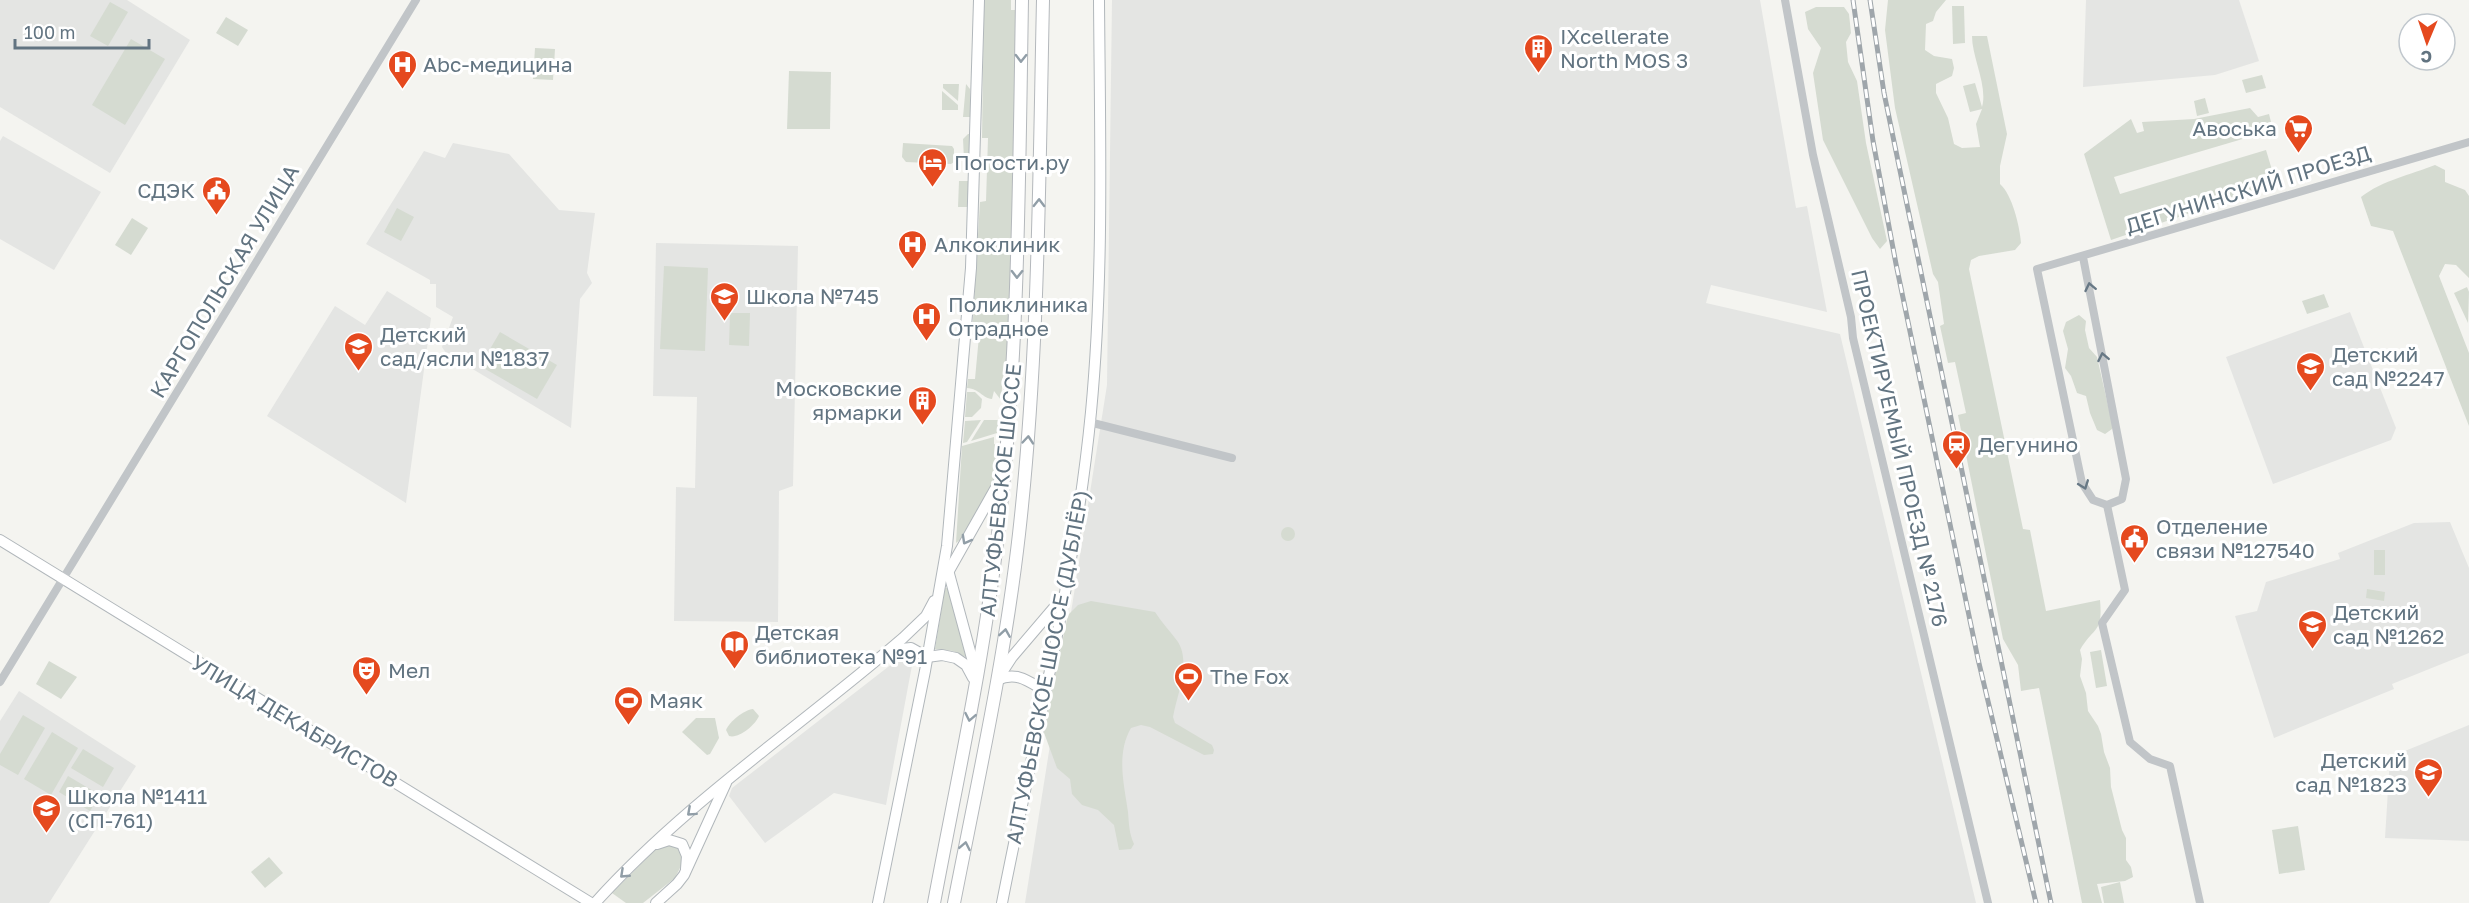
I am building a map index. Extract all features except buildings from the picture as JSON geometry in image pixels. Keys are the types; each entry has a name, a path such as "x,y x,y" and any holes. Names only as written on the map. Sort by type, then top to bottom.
{"main road":[{"path":"878,903 946,554 971,268 979,0"},
{"name":"АЛТУФЬЕВСКОЕ ШОССЕ","path":"934,903 976,685 995,561 1005,472 1016,317 1022,0"},
{"name":"АЛТУФЬЕВСКОЕ ШОССЕ","path":"954,903 997,680 1018,536 1034,371 1043,0"},
{"name":"АЛТУФЬЕВСКОЕ ШОССЕ (ДУБЛЁР)","path":"1002,903 1064,595 1089,422 1099,309 1101,238 1099,0"},
{"path":"593,903 727,780 885,654 926,616 948,572 1005,472"},
{"name":"УЛИЦА ДЕКАБРИСТОВ","path":"0,540 593,903"},
{"path":"946,554 948,572 972,654 976,685"},
{"path":"997,680 1012,657 1064,595"},
{"path":"885,654 897,648 906,647 919,651 927,657 950,656 970,670 976,685"},
{"path":"997,680 1006,675 1015,675 1045,691"},
{"path":"656,903 684,875 727,780"},
{"path":"655,845 669,840 682,844 687,856 684,875"}],"street":[{"name":"КАРГОПОЛЬСКАЯ УЛИЦА","path":"0,682 416,0"},
{"name":"ПРОЕКТИРУЕМЫЙ ПРОЕЗД № 2176","path":"1785,0 1812,149 1851,317 1853,338 1988,903"},
{"name":"ДЕГУНИНСКИЙ ПРОЕЗД","path":"2107,505 2093,500 2082,483 2037,269 2469,142"},
{"path":"2083,257 2126,479 2122,499 2107,505 2125,590 2102,622 2130,742 2150,759 2170,766 2200,903"},
{"path":"1089,422 1232,458"}],"shaded area":[{"path":"0,0 127,0 190,40 110,173 0,107"},
{"path":"984,0 1011,0 1011,10 1017,10 1009,376 1003,376 1001,400 994,391 992,399 967,388 968,379 975,379 979,336 972,335 980,202 986,201 988,138 982,138"},
{"path":"1112,0 1760,0 1796,208 1807,206 1827,312 1711,285 1706,303 1840,334 1976,903 1025,903 1107,385"},
{"path":"1888,0 1946,0 1936,12 1933,21 1926,24 1925,50 1934,56 1952,59 1954,68 1952,76 1936,84 1936,93 1948,118 1954,144 1962,148 1980,147 1976,124 1982,109 1970,112 1963,86 1975,83 1982,107 1983,90 1972,36 1987,36 2007,134 2000,166 2000,184 2012,203 2021,243 2015,250 1979,256 1971,260 1969,269 2023,529 2030,530 2046,611 2100,600 2099,624 2080,650 2082,659 2080,676 2086,693 2088,711 2098,726 2110,768 2111,787 2126,838 2126,860 2131,867 2133,877 2125,881 2097,884 2102,903 2082,903 2039,688 2021,691 2018,665 2003,639 1958,415 1966,413 1955,362 1948,363 1940,326 1944,324 1938,282 1933,274 1895,108 1885,30"},
{"path":"2086,0 2239,0 2259,61 2215,75 2083,87"},
{"path":"110,2 128,12 108,46 90,36"},
{"path":"1952,6 1964,6 1965,43 1953,44"},
{"path":"1816,7 1844,7 1849,14 1851,33 1846,42 1848,62 1857,81 1866,143 1887,241 1880,249 1872,238 1823,140 1813,73 1821,48 1808,29 1805,12"},
{"path":"226,17 248,30 238,46 216,33"},
{"path":"131,39 165,59 125,125 92,105"},
{"path":"535,48 555,49 553,80 533,79"},
{"path":"789,71 831,72 830,129 787,129"},
{"path":"2262,75 2266,88 2246,93 2242,80"},
{"path":"943,84 959,84 958,101 943,88"},
{"path":"966,84 970,89 970,117 963,117"},
{"path":"942,91 958,105 958,110 942,110"},
{"path":"2205,98 2209,113 2197,116 2194,101"},
{"path":"2250,108 2258,117 2269,114 2273,130 2114,177 2120,194 2266,150 2272,170 2252,192 2111,240 2084,154 2131,119 2137,133 2144,131 2142,122 2194,119"},
{"path":"970,134 969,161 964,159 963,139"},
{"path":"3,136 101,192 54,270 0,239 0,141"},
{"path":"453,143 509,154 559,210 595,213 587,273 592,283 580,299 571,428 446,353 442,347 453,317 436,307 436,284 430,284 430,280 366,244 424,151 445,158"},
{"path":"903,143 952,146 954,162 951,164 906,162 902,157"},
{"path":"2435,165 2445,170 2445,182 2465,190 2469,196 2469,278 2456,265 2445,264 2439,276 2469,353 2469,426 2393,231 2371,226 2361,197 2387,182"},
{"path":"959,181 969,181 967,207 958,207"},
{"path":"397,208 414,217 401,241 384,232"},
{"path":"132,218 148,228 131,255 115,245"},
{"name":"Школа №745","path":"656,243 798,246 793,486 779,491 778,622 674,621 676,487 695,488 697,397 653,396"},
{"path":"664,266 708,268 705,351 660,349"},
{"path":"2467,287 2469,292 2468,323 2454,293"},
{"name":"Детский сад/ясли №1837","path":"387,291 431,318 406,503 267,416 335,306 365,325"},
{"path":"2324,294 2329,307 2307,314 2302,301"},
{"name":"Детский сад №2247","path":"2350,312 2396,428 2391,440 2273,484 2226,357"},
{"path":"730,313 750,313 749,346 729,345"},
{"path":"2079,315 2086,321 2085,330 2089,348 2097,357 2112,423 2112,429 2105,434 2097,430 2086,396 2077,393 2071,376 2065,368 2068,349 2063,331 2066,322"},
{"path":"500,332 557,365 537,399 480,366"},
{"path":"967,392 975,392 982,399 981,408 972,417 965,417"},
{"path":"981,420 967,442 963,443 965,421"},
{"path":"984,420 999,420 997,433 971,441"},
{"path":"994,437 994,444 997,445 995,465 1000,466 999,472 961,539 956,543 962,446"},
{"path":"2450,522 2469,568 2469,653 2392,684 2394,689 2274,738 2235,616 2257,611 2266,582 2340,559 2338,553 2414,523"},
{"path":"1285,527 1291,527 1295,534 1291,541 1285,541 1281,537 1281,531"},
{"path":"2374,550 2385,550 2385,575 2374,575"},
{"path":"945,588 948,588 970,659 953,651 935,649"},
{"path":"2367,589 2385,592 2384,601 2366,598"},
{"path":"1091,601 1155,612 1182,650 1183,669 1173,717 1175,723 1212,745 1214,750 1213,754 1204,755 1150,727 1141,725 1131,728 1126,738 1122,769 1134,844 1131,849 1119,850 1114,825 1098,810 1082,805 1072,794 1070,779 1057,768 1043,730 1068,615 1078,605"},
{"path":"2101,650 2107,686 2096,688 2090,652"},
{"path":"906,653 913,660 886,805 834,793 765,843 729,796 732,788"},
{"path":"49,661 77,677 61,699 36,684"},
{"name":"Школа №1411 (СП-761)","path":"19,691 136,766 49,903 0,903 0,721"},
{"path":"753,709 759,716 754,723 742,733 729,736 726,730 731,723"},
{"path":"23,715 45,728 18,775 0,765 0,754"},
{"path":"696,718 715,718 719,738 710,754 707,755 682,732"},
{"name":"Детский сад №1823","path":"2469,725 2469,841 2385,838 2390,757"},
{"path":"52,732 78,748 51,795 24,779"},
{"path":"83,749 114,768 103,787 71,768"},
{"path":"68,776 100,795 90,811 59,792"},
{"path":"2298,826 2305,870 2279,874 2272,830"},
{"path":"677,844 684,860 675,878 643,903 626,903 612,893 660,845"},
{"path":"269,857 283,873 265,888 251,872"},
{"path":"2120,882 2124,903 2104,903 2101,887"}],"railway":[{"path":"1853,0 1873,141 1896,264 1978,659 2036,903"},
{"path":"1870,0 1884,93 2051,903"}],"place":[{"name":"IXcellerate North MOS 3","path":"1539,74"},
{"name":"Abc-медицина","path":"402,90"},
{"name":"Авоська","path":"2298,154"},
{"name":"Погости.ру","path":"933,188"},
{"name":"СДЭК","path":"216,216"},
{"name":"Алкоклиник","path":"913,270"},
{"name":"Школа №745","path":"725,322"},
{"name":"Поликлиника Отрадное","path":"927,342"},
{"name":"Детский сад/ясли №1837","path":"359,372"},
{"name":"Детский сад №2247","path":"2311,392"},
{"name":"Московские ярмарки","path":"923,426"},
{"name":"Дегунино","path":"1957,470"},
{"name":"Отделение связи №127540","path":"2135,564"},
{"name":"Детский сад №1262","path":"2312,650"},
{"name":"Детская библиотека №91","path":"734,670"},
{"name":"Мел","path":"367,696"},
{"name":"The Fox","path":"1189,702"},
{"name":"Маяк","path":"628,726"},
{"name":"Детский сад №1823","path":"2428,798"},
{"name":"Школа №1411 (СП-761)","path":"46,834"}]}
